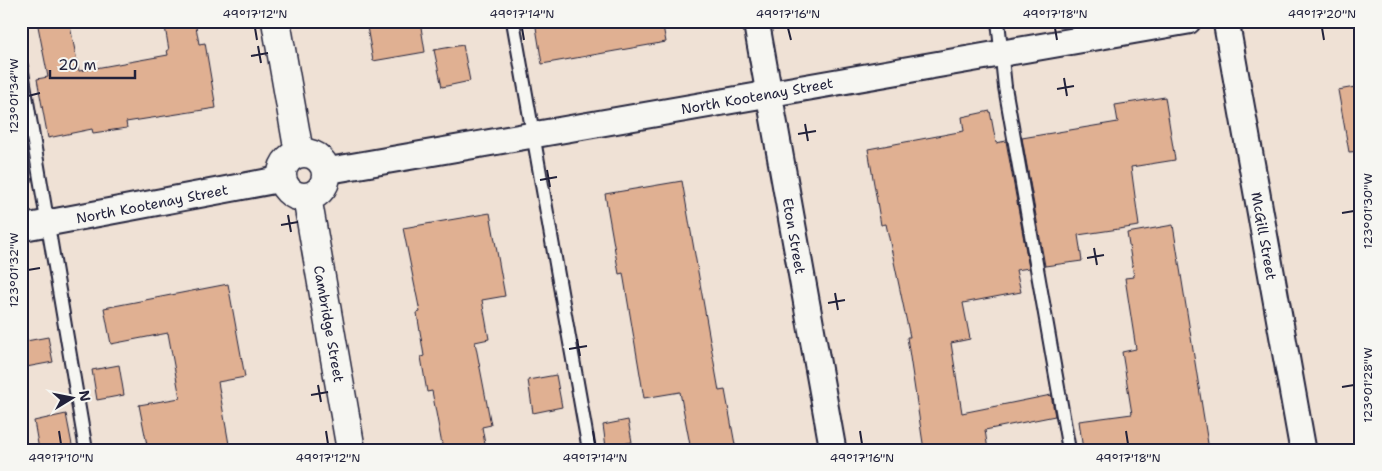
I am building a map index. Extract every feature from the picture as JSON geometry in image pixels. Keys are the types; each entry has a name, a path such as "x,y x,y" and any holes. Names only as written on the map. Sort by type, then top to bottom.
{"street":[{"path":"276,21 299,153"},
{"name":"Eton Street","path":"756,21 832,450"},
{"name":"North Kootenay Street","path":"326,172 1188,21"},
{"name":"McGill Street","path":"1226,21 1303,450"},
{"path":"299,153 308,153 317,157 323,163 326,172 322,188 307,197 291,193 285,187 282,179 286,162 299,153"},
{"name":"North Kootenay Street","path":"21,228 282,179"},
{"name":"Cambridge Street","path":"307,197 351,450"}],"lane":[{"path":"513,21 589,450"},
{"path":"998,21 1005,87 1069,450"},
{"path":"21,66 86,450"}],"building":[{"path":"37,21 69,21 79,71 168,55 167,50 169,50 164,21 195,21 199,44 205,43 216,108 126,122 127,128 93,133 92,129 48,138 37,79 48,77"},
{"path":"366,21 420,21 425,52 373,61"},
{"path":"535,21 662,21 666,42 542,64"},
{"path":"463,45 470,81 442,87 434,50"},
{"path":"1361,86 1361,151 1349,152 1338,90"},
{"path":"1165,97 1175,160 1131,167 1139,226 1078,235 1082,261 1045,266 1022,138 1118,122 1115,105"},
{"path":"990,111 996,143 1006,141 1029,268 1016,270 1021,292 963,303 970,339 951,343 962,413 1051,395 1055,416 985,430 988,450 924,450 907,337 910,337 886,224 881,225 868,149 964,131 962,117"},
{"path":"682,181 719,391 725,390 736,450 691,450 680,392 644,398 623,273 619,274 605,194"},
{"path":"490,213 505,296 482,300 489,339 475,342 491,425 482,427 486,450 443,450 432,391 427,392 421,357 424,356 417,313 420,312 403,228"},
{"path":"1173,225 1209,450 1083,450 1079,421 1132,414 1122,352 1136,349 1125,278 1134,277 1127,233"},
{"path":"228,284 245,377 218,382 230,450 148,450 139,405 180,398 168,333 111,344 104,308"},
{"path":"48,337 53,362 21,368 21,342"},
{"path":"119,365 124,395 97,400 92,370"},
{"path":"556,375 562,407 533,413 528,380"},
{"path":"66,414 73,450 39,450 34,421"},
{"path":"628,420 632,442 606,447 603,425"}]}
